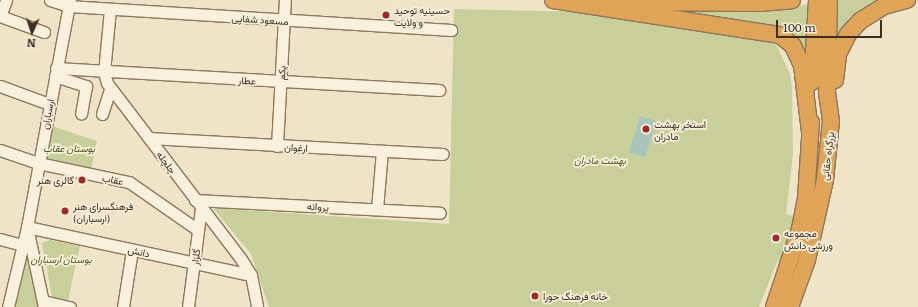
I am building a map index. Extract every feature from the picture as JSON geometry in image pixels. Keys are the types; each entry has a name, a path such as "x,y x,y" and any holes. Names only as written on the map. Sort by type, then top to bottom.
{"highway":[{"path":"548,0 760,3 792,0"},
{"path":"553,0 780,36 793,46 802,65 810,132"},
{"name":"بزرگراه حقانی","path":"774,307 800,229 806,198 817,0"},
{"name":"بزرگراه حقانی","path":"790,307 807,260 818,215 831,122 827,94 829,0"},
{"path":"831,122 837,59 848,34 866,15 906,0"}],"street":[{"path":"6,0 0,16 44,32"},
{"name":"مسعود شفاپی","path":"50,0 110,9 451,30"},
{"name":"یکم","path":"277,146 285,0"},
{"name":"ارسباران","path":"8,307 27,227 69,3"},
{"name":"چلچله","path":"110,9 104,72 110,89 149,138 250,275 257,307"},
{"path":"55,72 86,86 81,114"},
{"name":"عطار","path":"55,72 104,72 439,90"},
{"path":"0,86 49,104"},
{"path":"102,114 110,89"},
{"name":"ارغوان","path":"149,138 443,154"},
{"name":"عقاب","path":"0,150 38,163 129,182 198,230"},
{"path":"377,209 382,151"},
{"name":"پروانه","path":"198,204 377,209 440,213"},
{"name":"گلزار","path":"188,307 198,230 198,204"},
{"name":"ارسباران","path":"27,227 44,304"},
{"name":"دانش","path":"27,227 250,275"},
{"path":"0,239 22,245"},
{"path":"122,307 132,250"},
{"path":"44,304 70,307"}],"green space":[{"path":"834,0 897,0 864,14 830,83"},
{"path":"812,4 807,82 799,48 639,6 762,10"},
{"name":"بهشت مادران","path":"454,9 588,12 756,34 777,46 790,74 792,86 793,154 786,214 797,217 783,262 777,262 759,307 269,307 251,254 213,208 449,224"},
{"name":"بوستان عقاب","path":"52,126 97,141 91,170 45,160"},
{"name":"بوستان ارسباران","path":"50,240 80,246 68,301 52,297 42,243"},
{"path":"27,251 40,307 14,307"}],"water":[{"name":"استخر بهشت مادران","path":"640,116 656,121 645,157 629,152"}],"place":[{"name":"حسینیه توحید و ولایت","path":"386,15"},
{"name":"استخر بهشت مادران","path":"646,129"},
{"name":"گالری هنر","path":"82,180"},
{"name":"فرهنگسرای هنر (ارسباران)","path":"65,211"},
{"name":"مجموعه ورزشی دانش","path":"776,238"},
{"name":"خانه فرهنگ حورا","path":"535,296"}]}
